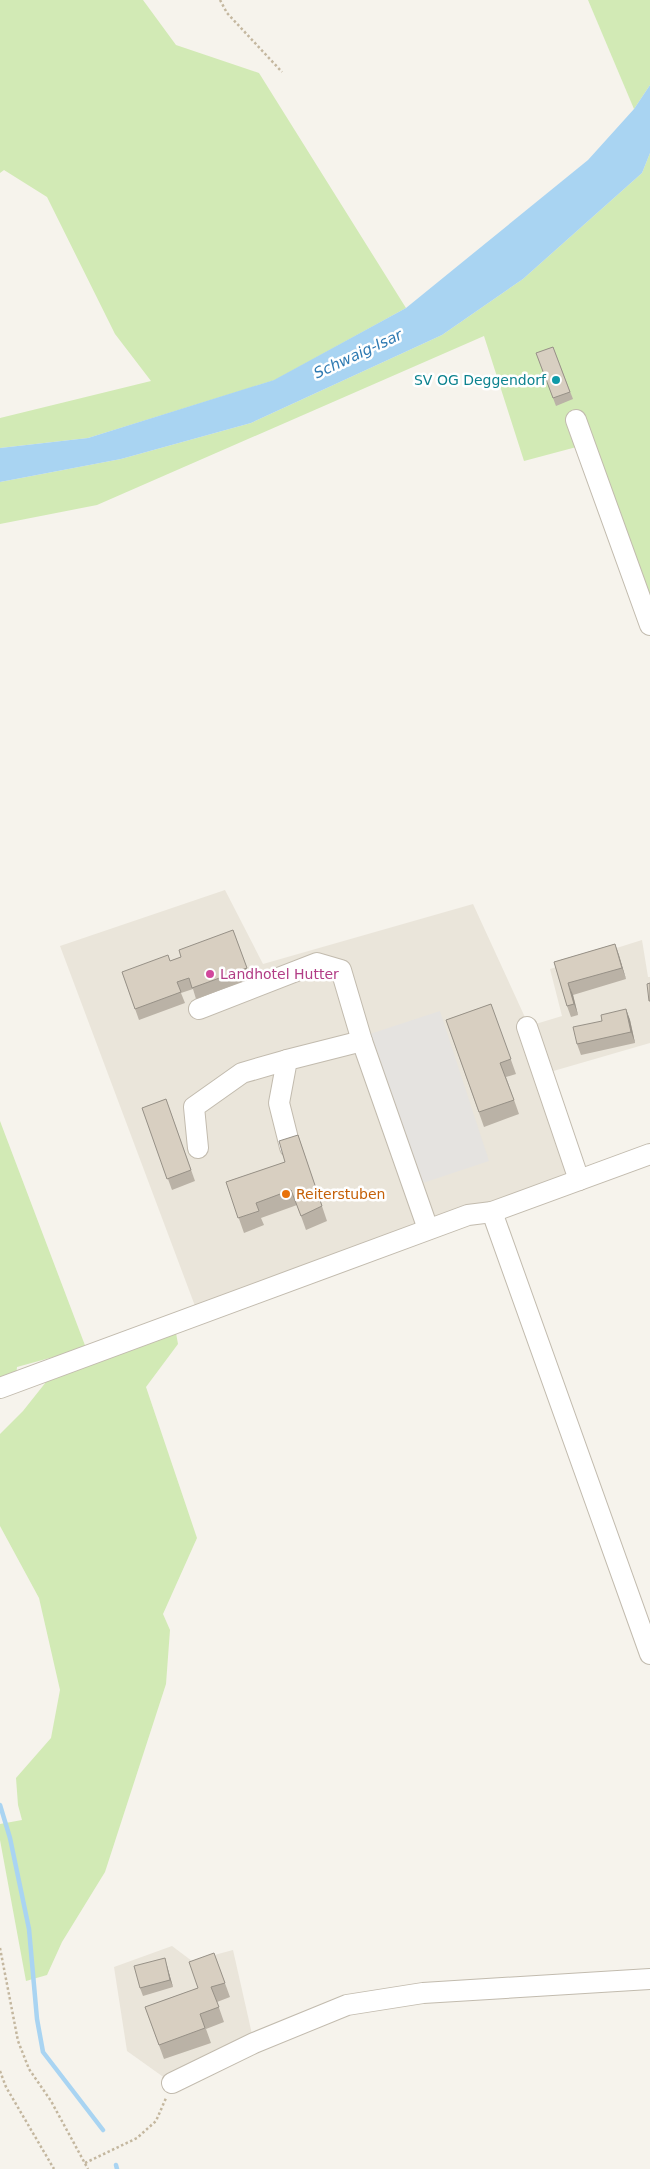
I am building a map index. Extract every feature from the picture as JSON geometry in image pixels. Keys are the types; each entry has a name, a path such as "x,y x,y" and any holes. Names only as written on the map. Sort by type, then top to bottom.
{"lane":[{"path":"576,420 650,625"},
{"path":"199,1009 317,963 341,970 362,1041 428,1229"},
{"path":"526,1027 579,1180"},
{"path":"198,1148 194,1107 242,1073 362,1041"},
{"path":"287,1060 278,1103 290,1147"},
{"path":"0,1388 468,1214 492,1212 650,1154"},
{"path":"492,1212 650,1654"},
{"path":"172,2083 254,2043 347,2005 422,1993 650,1978"}],"path":[{"path":"220,0 227,13 282,72"},
{"path":"0,1948 18,2041 29,2069 51,2102 88,2169"},
{"path":"0,2071 6,2087 54,2169"},
{"path":"85,2163 137,2138 156,2121 172,2083"}],"shaded area":[{"path":"225,890 263,964 473,904 529,1026 562,1016 550,969 642,940 648,977 650,977 650,1043 543,1074 579,1180 198,1314 60,946"},
{"path":"440,1011 489,1161 420,1184 370,1034"},
{"path":"172,1946 192,1961 233,1950 254,2043 169,2081 127,2051 114,1967"}],"green space":[{"path":"0,0 143,0 176,45 259,73 406,308 275,380 88,438 0,448 0,418 151,381 115,334 47,197 4,170 0,173"},
{"path":"588,0 650,0 650,85 634,109"},
{"path":"650,153 650,623 584,445 524,461 484,336 97,505 0,524 0,482 121,459 251,423 442,335 523,279 642,173"},
{"path":"0,1121 86,1348 17,1367 16,1377 0,1381"},
{"path":"176,1333 178,1344 146,1387 197,1538 163,1614 170,1630 166,1684 105,1872 62,1942 47,1975 26,1981 0,1840 0,1824 22,1820 18,1805 16,1778 51,1738 60,1690 39,1598 0,1526 0,1434 23,1411 50,1377"}],"water":[{"name":"Schwaig-Isar","path":"650,85 650,153 642,173 523,279 442,335 251,423 121,459 0,482 0,448 88,438 274,380 406,308 588,160 634,109"}],"building":[{"name":"SV OG Deggendorf","path":"553,347 570,392 553,398 536,353"},
{"path":"233,930 247,968 192,988 189,978 177,982 181,992 135,1009 122,972 168,955 170,961 181,957 179,950"},
{"path":"615,944 622,968 568,983 574,1004 567,1006 554,962"},
{"path":"650,983 650,1001 649,1001 647,984"},
{"path":"491,1004 511,1059 500,1063 514,1100 479,1112 446,1020"},
{"path":"626,1009 631,1032 577,1044 573,1027 602,1021 601,1015"},
{"path":"166,1099 191,1170 167,1179 142,1108"},
{"path":"298,1135 322,1206 301,1216 291,1190 256,1203 259,1211 238,1218 226,1182 285,1162 279,1141"},
{"path":"214,1953 225,1983 211,1987 219,2007 200,2014 205,2028 159,2045 145,2007 198,1988 189,1962"},
{"path":"165,1958 170,1980 140,1988 134,1966"}],"waterway":[{"path":"0,1805 10,1838 29,1929 37,2019 43,2052 103,2130"},
{"path":"116,2165 117,2169"}],"place":[{"name":"SV OG Deggendorf","path":"556,380"},
{"name":"Landhotel Hutter","path":"210,974"},
{"name":"Reiterstuben","path":"286,1194"}]}
